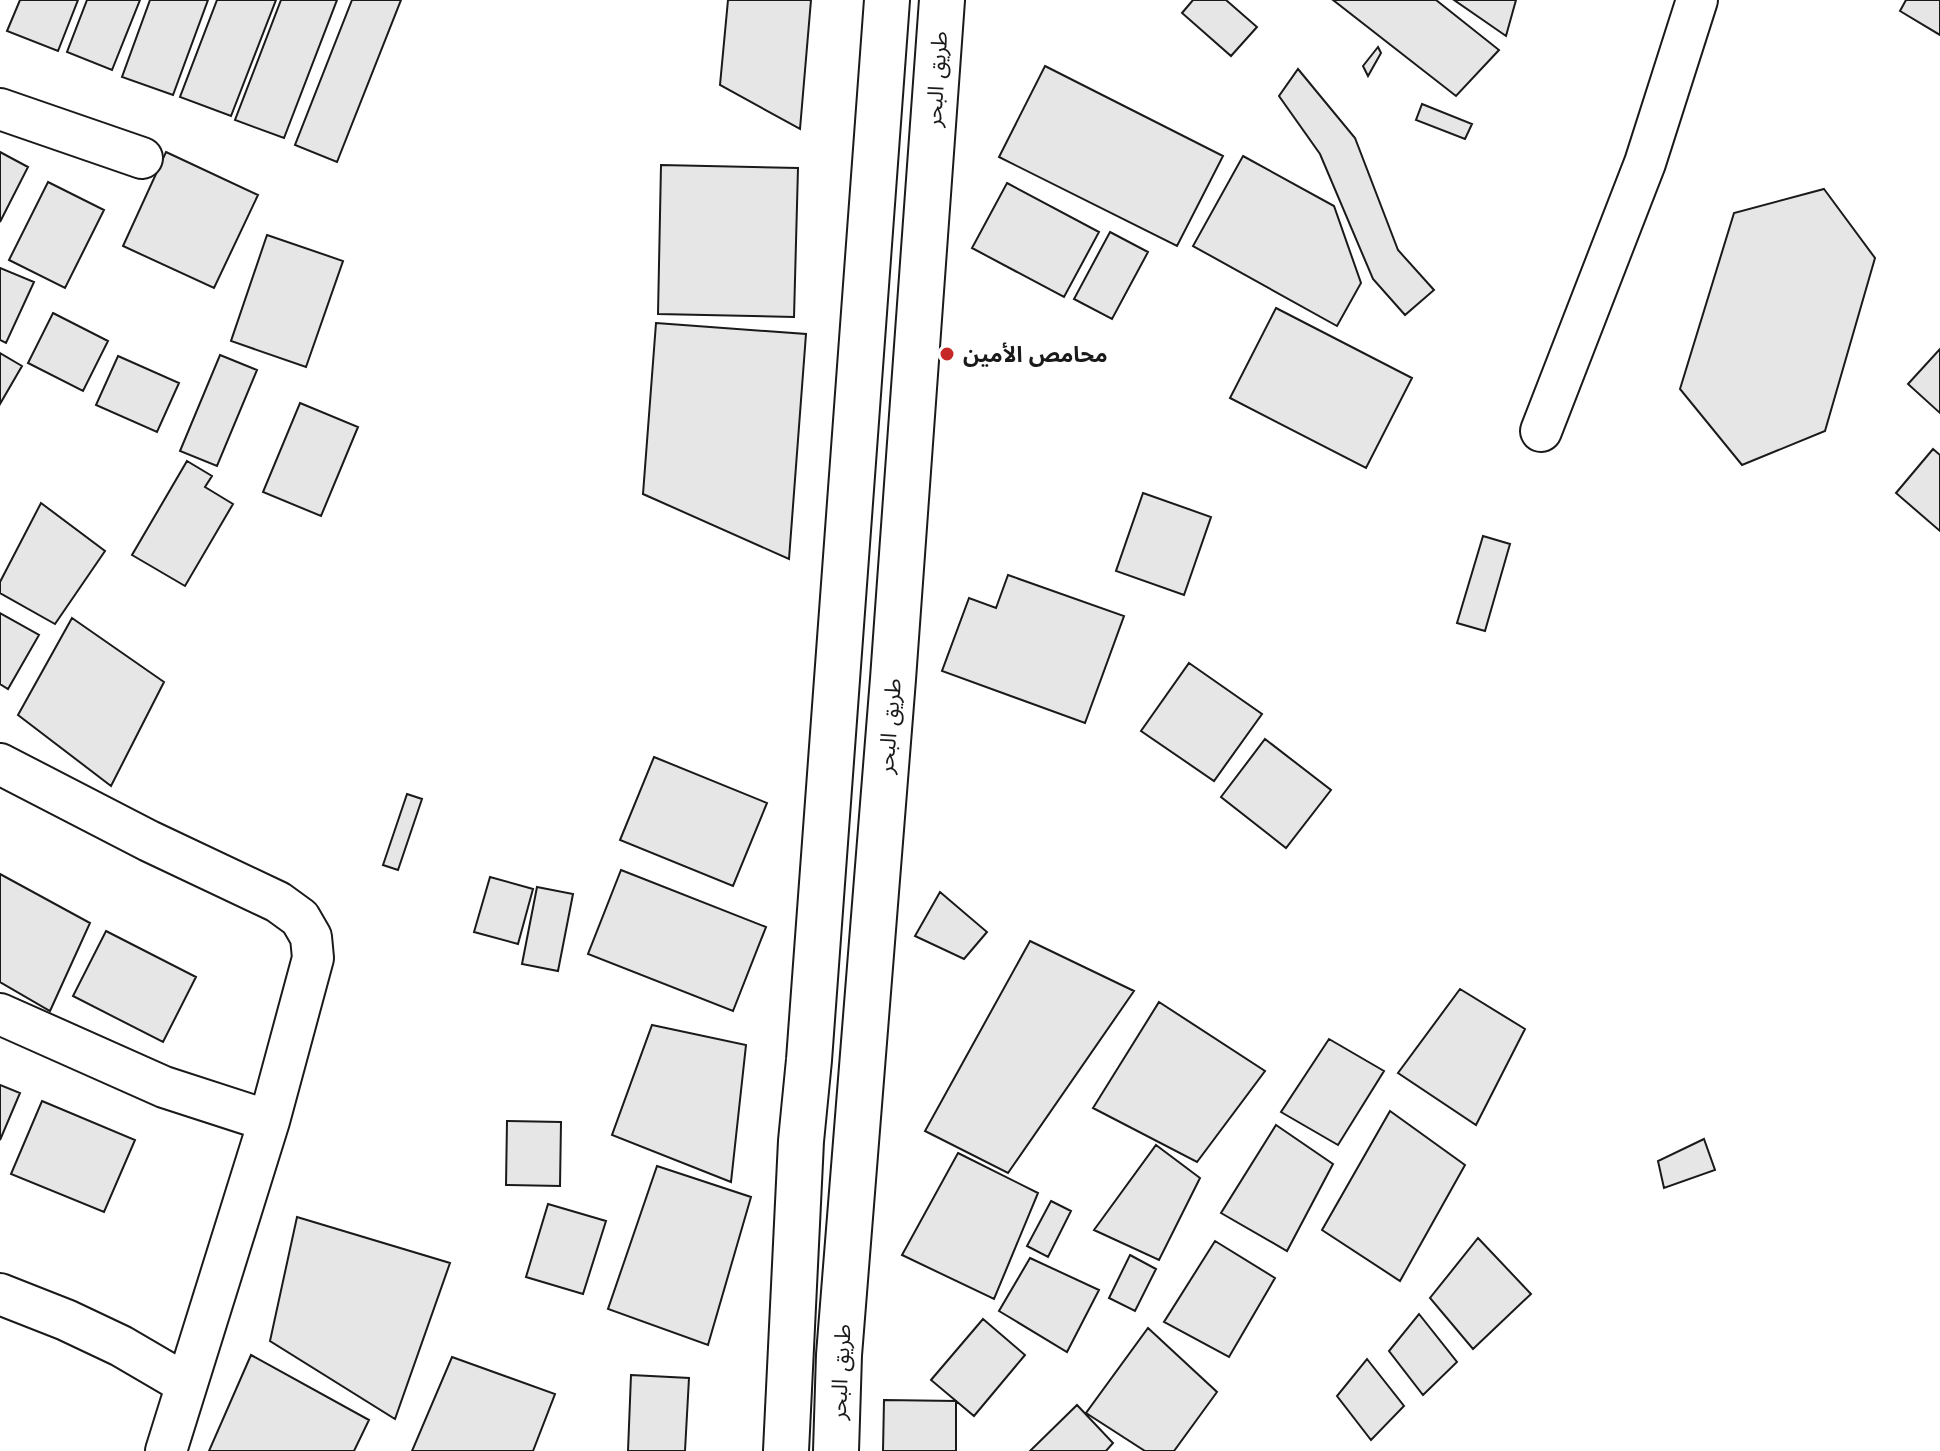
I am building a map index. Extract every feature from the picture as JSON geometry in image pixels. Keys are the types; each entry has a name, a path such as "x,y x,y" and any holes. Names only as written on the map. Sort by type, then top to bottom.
{"highway":[{"path":"786,1451 801,1141 887,0"},
{"name":"طريق البحر","path":"836,1451 839,1355 893,679 942,0"},
{"path":"809,1060 863,1052"}],"street":[{"path":"1541,431 1645,163 1697,0"},
{"path":"0,109 142,158"},
{"path":"0,764 149,841 278,902 300,918 311,937 313,958 269,1121 166,1451"},
{"path":"0,1014 164,1087 269,1121"},
{"path":"0,1294 121,1346 186,1384"}],"building":[{"path":"20,0 78,0 58,51 7,31"},
{"path":"87,0 140,0 112,70 67,52"},
{"path":"150,0 208,0 173,95 122,77"},
{"path":"217,0 276,0 231,116 180,97"},
{"path":"281,0 337,0 284,138 235,120"},
{"path":"352,0 401,0 337,162 295,145"},
{"path":"728,0 811,0 800,129 720,85"},
{"path":"1193,0 1226,0 1257,27 1231,56 1182,13"},
{"path":"1333,0 1436,0 1499,50 1456,96"},
{"path":"1454,0 1516,0 1506,36"},
{"path":"1906,0 1940,0 1940,35 1900,11"},
{"path":"1378,47 1381,53 1368,76 1363,66"},
{"path":"1045,66 1223,156 1177,246 999,157"},
{"path":"1298,69 1355,138 1398,250 1434,290 1405,315 1373,279 1320,154 1279,96"},
{"path":"1422,104 1472,124 1465,139 1416,120"},
{"path":"0,152 28,167 0,222"},
{"path":"166,152 258,195 214,288 123,246"},
{"path":"1243,156 1334,206 1361,283 1337,326 1193,246"},
{"path":"661,165 798,168 794,317 658,314"},
{"path":"48,182 104,210 65,288 9,260"},
{"path":"1007,183 1099,232 1064,297 972,248"},
{"path":"1824,189 1875,258 1825,431 1742,465 1680,389 1734,213"},
{"path":"1110,232 1148,252 1112,319 1074,299"},
{"path":"267,235 343,261 306,367 231,341"},
{"path":"0,268 34,282 6,343 0,340"},
{"path":"1276,308 1412,378 1366,468 1230,398"},
{"path":"53,313 108,341 83,391 28,363"},
{"path":"656,323 806,334 789,559 643,494"},
{"path":"1940,349 1940,413 1908,384"},
{"path":"0,353 22,366 0,404"},
{"path":"220,355 257,370 217,466 180,451"},
{"path":"118,356 179,383 157,432 96,405"},
{"path":"300,403 358,427 321,516 263,492"},
{"path":"1933,449 1940,455 1940,531 1896,493"},
{"path":"187,461 212,476 205,487 233,504 185,586 132,555"},
{"path":"1143,493 1211,517 1184,595 1116,571"},
{"path":"41,503 105,551 55,624 0,593 0,582"},
{"path":"1483,536 1510,544 1485,631 1457,623"},
{"path":"1008,575 1124,616 1085,723 942,671 969,598 996,608"},
{"path":"0,613 39,635 8,689 0,684"},
{"path":"72,618 164,682 111,786 18,715"},
{"path":"1189,663 1262,714 1214,781 1141,731"},
{"path":"1265,739 1331,790 1286,848 1221,797"},
{"path":"654,757 767,803 733,886 620,840"},
{"path":"407,794 422,799 398,870 383,865"},
{"path":"621,870 766,927 733,1011 588,954"},
{"path":"0,874 90,923 50,1011 0,982"},
{"path":"490,877 533,889 518,944 474,932"},
{"path":"537,887 573,894 558,971 522,964"},
{"path":"940,892 987,932 964,959 915,936"},
{"path":"106,931 196,977 163,1042 73,996"},
{"path":"1030,941 1134,991 1008,1173 925,1131"},
{"path":"1460,989 1525,1029 1476,1125 1398,1073"},
{"path":"1159,1002 1265,1071 1197,1162 1093,1108"},
{"path":"652,1025 746,1045 731,1182 612,1135"},
{"path":"1329,1039 1384,1071 1338,1145 1281,1112"},
{"path":"0,1085 20,1093 0,1140"},
{"path":"42,1101 135,1140 104,1212 11,1174"},
{"path":"1390,1111 1465,1165 1400,1281 1322,1230"},
{"path":"507,1121 561,1122 560,1186 506,1185"},
{"path":"1276,1125 1333,1164 1287,1251 1221,1213"},
{"path":"1704,1139 1715,1170 1664,1188 1658,1161"},
{"path":"1156,1145 1200,1178 1159,1260 1094,1230"},
{"path":"958,1153 1038,1193 994,1299 902,1255"},
{"path":"657,1166 751,1197 708,1345 608,1309"},
{"path":"1051,1201 1071,1211 1048,1257 1027,1246"},
{"path":"548,1204 606,1221 583,1294 526,1277"},
{"path":"297,1217 450,1263 395,1419 270,1341"},
{"path":"1478,1238 1531,1294 1473,1349 1430,1298"},
{"path":"1215,1241 1275,1278 1229,1357 1164,1322"},
{"path":"1130,1255 1156,1269 1135,1311 1109,1298"},
{"path":"1030,1258 1099,1290 1067,1352 999,1311"},
{"path":"1419,1314 1457,1362 1423,1395 1389,1351"},
{"path":"983,1319 1025,1355 974,1416 931,1380"},
{"path":"1148,1328 1217,1392 1174,1451 1145,1451 1086,1413"},
{"path":"251,1355 369,1420 354,1451 209,1451"},
{"path":"452,1357 555,1394 533,1451 412,1451"},
{"path":"1367,1359 1404,1406 1371,1440 1337,1396"},
{"path":"631,1375 689,1378 685,1451 628,1451"},
{"path":"884,1400 956,1401 956,1451 883,1451"},
{"path":"1077,1405 1113,1443 1106,1451 1030,1451"}],"place":[{"name":"محامص الأمين","path":"947,354"}]}
